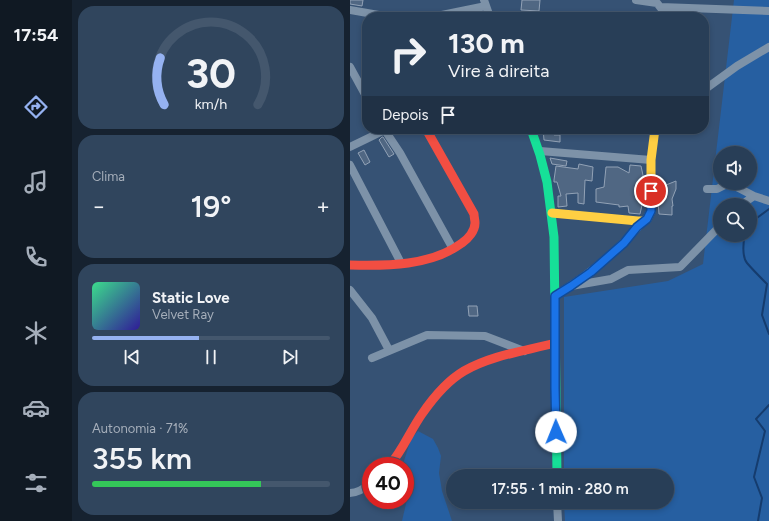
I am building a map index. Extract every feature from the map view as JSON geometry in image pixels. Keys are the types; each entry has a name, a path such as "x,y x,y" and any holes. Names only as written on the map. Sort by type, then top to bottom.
{"street":[{"path":"636,0 657,3 663,12"},
{"path":"451,12 485,3"},
{"path":"661,7 769,11"},
{"path":"350,10 362,12"},
{"path":"709,86 737,66 769,47"},
{"path":"350,67 362,89"},
{"path":"350,147 375,134"},
{"path":"388,134 453,249"},
{"path":"350,265 416,262 432,258 453,249 469,237 476,225 476,220 429,134"},
{"path":"533,134 540,150 552,213 555,296 557,469"},
{"path":"555,296 591,272 647,219 651,211 651,160 654,134"},
{"path":"540,150 651,160"},
{"path":"350,165 401,263"},
{"path":"707,189 713,189"},
{"path":"742,190 769,201"},
{"path":"552,213 638,221 647,219"},
{"path":"571,286 611,279 628,270 680,267 713,233"},
{"path":"350,290 372,318 389,350"},
{"path":"372,358 427,335 485,336 525,351"},
{"path":"398,457 415,424 426,408 451,381 464,371 483,363 555,343"},
{"path":"350,493 355,493 362,490"},
{"path":"557,509 558,521"}],"shaded area":[{"path":"734,0 769,0 769,521 565,521 564,509 674,509 674,469 564,469 564,297 668,281 703,264 713,179 713,190 757,190 757,146 717,146"},
{"path":"418,431 433,439 438,448 441,456 439,473 442,491 446,503 446,509 448,509 452,521 402,521 405,509 414,509 414,457 405,457 411,439"}],"building":[{"path":"350,0 363,0 362,6 350,4"},
{"path":"522,0 540,0 539,11 521,10"},
{"path":"543,134 560,135 560,142 544,140"},
{"path":"382,137 394,154 389,157 379,140"},
{"path":"364,150 370,162 365,165 358,153"},
{"path":"550,158 567,161 566,166 552,164"},
{"path":"579,164 593,167 592,181 585,180 584,204 578,203 578,193 566,194 567,206 558,207 558,196 561,196 557,182 554,182 556,166 578,169"},
{"path":"630,165 641,166 644,180 644,196 640,214 629,213 628,206 619,207 619,205 596,202 596,189 604,187 606,167 618,167 629,173"},
{"path":"676,181 676,189 672,199 672,215 659,214 658,201 660,204 660,192 664,192 666,185"},
{"path":"468,306 477,306 478,316 469,316"}],"waterway":[{"path":"757,218 769,209"},
{"path":"744,242 743,249 745,260 767,284 762,315 769,334"},
{"path":"758,521 762,498 754,477 765,431 756,419 769,405"}],"traffic: fast":[{"path":"533,134 547,182 554,237 557,469"}],"traffic: slow":[{"path":"552,213 638,221 647,219 651,211 651,160 654,134"}],"traffic: jam":[{"path":"350,265 394,265 423,260 450,251 469,237 475,226 474,214 429,134"},
{"path":"396,457 418,420 431,402 441,390 458,375 497,357 555,343"}],"route":[{"path":"556,432 555,296 591,272 624,243 637,227 650,216 651,191"}]}
